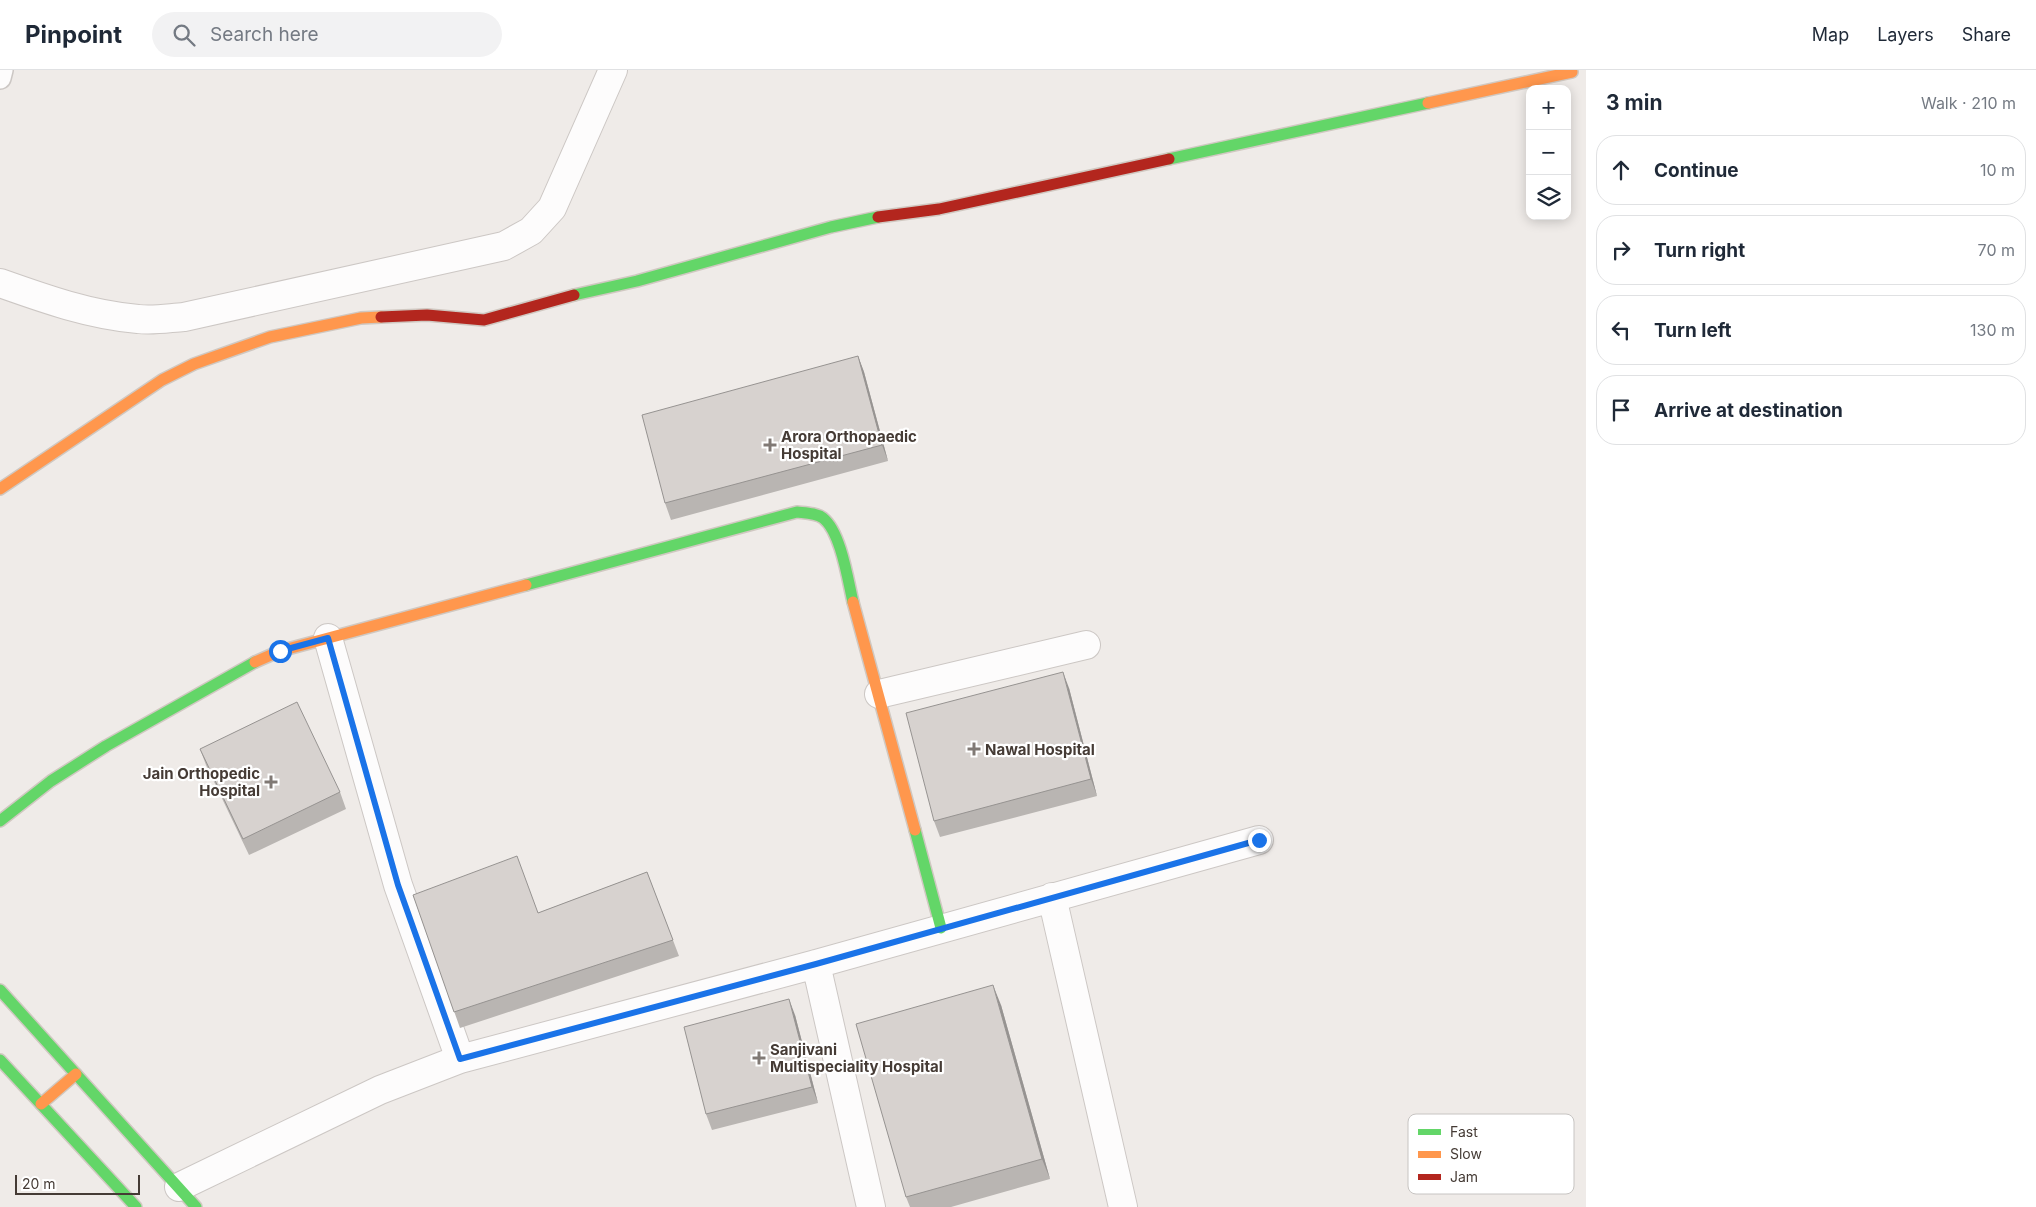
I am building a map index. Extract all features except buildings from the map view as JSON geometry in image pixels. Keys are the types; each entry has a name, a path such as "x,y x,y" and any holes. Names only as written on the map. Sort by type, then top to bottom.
{"street":[{"path":"0,283 54,302 98,313 139,320 184,317 504,246 531,230 552,208 613,70"},
{"path":"0,489 162,380 194,364 270,337 361,318 427,315 484,320 591,290 637,281 831,227 893,214 939,209 1572,72"},
{"path":"0,821 51,781 90,756 243,667 280,651 797,512 814,513 828,522 837,541 941,928"},
{"path":"328,638 398,885 460,1059"},
{"path":"878,694 1086,645"},
{"path":"179,1187 380,1090 460,1059 816,964 1259,840"},
{"path":"1052,897 1123,1207"},
{"path":"816,964 871,1207"},
{"path":"0,990 196,1207"},
{"path":"0,1060 136,1207"},
{"path":"41,1104 76,1074"}],"lane":[{"path":"0,78 2,70"}],"traffic: fast":[{"path":"1169,159 1428,103"},
{"path":"574,295 637,281 831,227 878,217"},
{"path":"526,585 797,512 811,513 823,518 835,534 843,557 853,602"},
{"path":"0,821 51,781 106,746 255,662"},
{"path":"915,830 941,928"},
{"path":"0,990 196,1207"},
{"path":"0,1060 136,1207"}],"traffic: slow":[{"path":"1428,103 1572,72"},
{"path":"0,489 162,380 194,364 270,337 361,318 381,317"},
{"path":"255,662 280,651 526,585"},
{"path":"853,602 915,830"},
{"path":"41,1104 76,1074"}],"traffic: jam":[{"path":"878,217 939,209 1169,159"},
{"path":"381,317 427,315 484,320 574,295"}],"place":[{"name":"Arora Orthopaedic Hospital","path":"770,445"},
{"name":"Nawal Hospital","path":"974,749"},
{"name":"Jain Orthopedic Hospital","path":"271,782"},
{"name":"Sanjivani Multispeciality Hospital","path":"759,1058"}],"route":[{"path":"280,651 328,638 398,885 460,1059 816,964 1259,840"}]}
